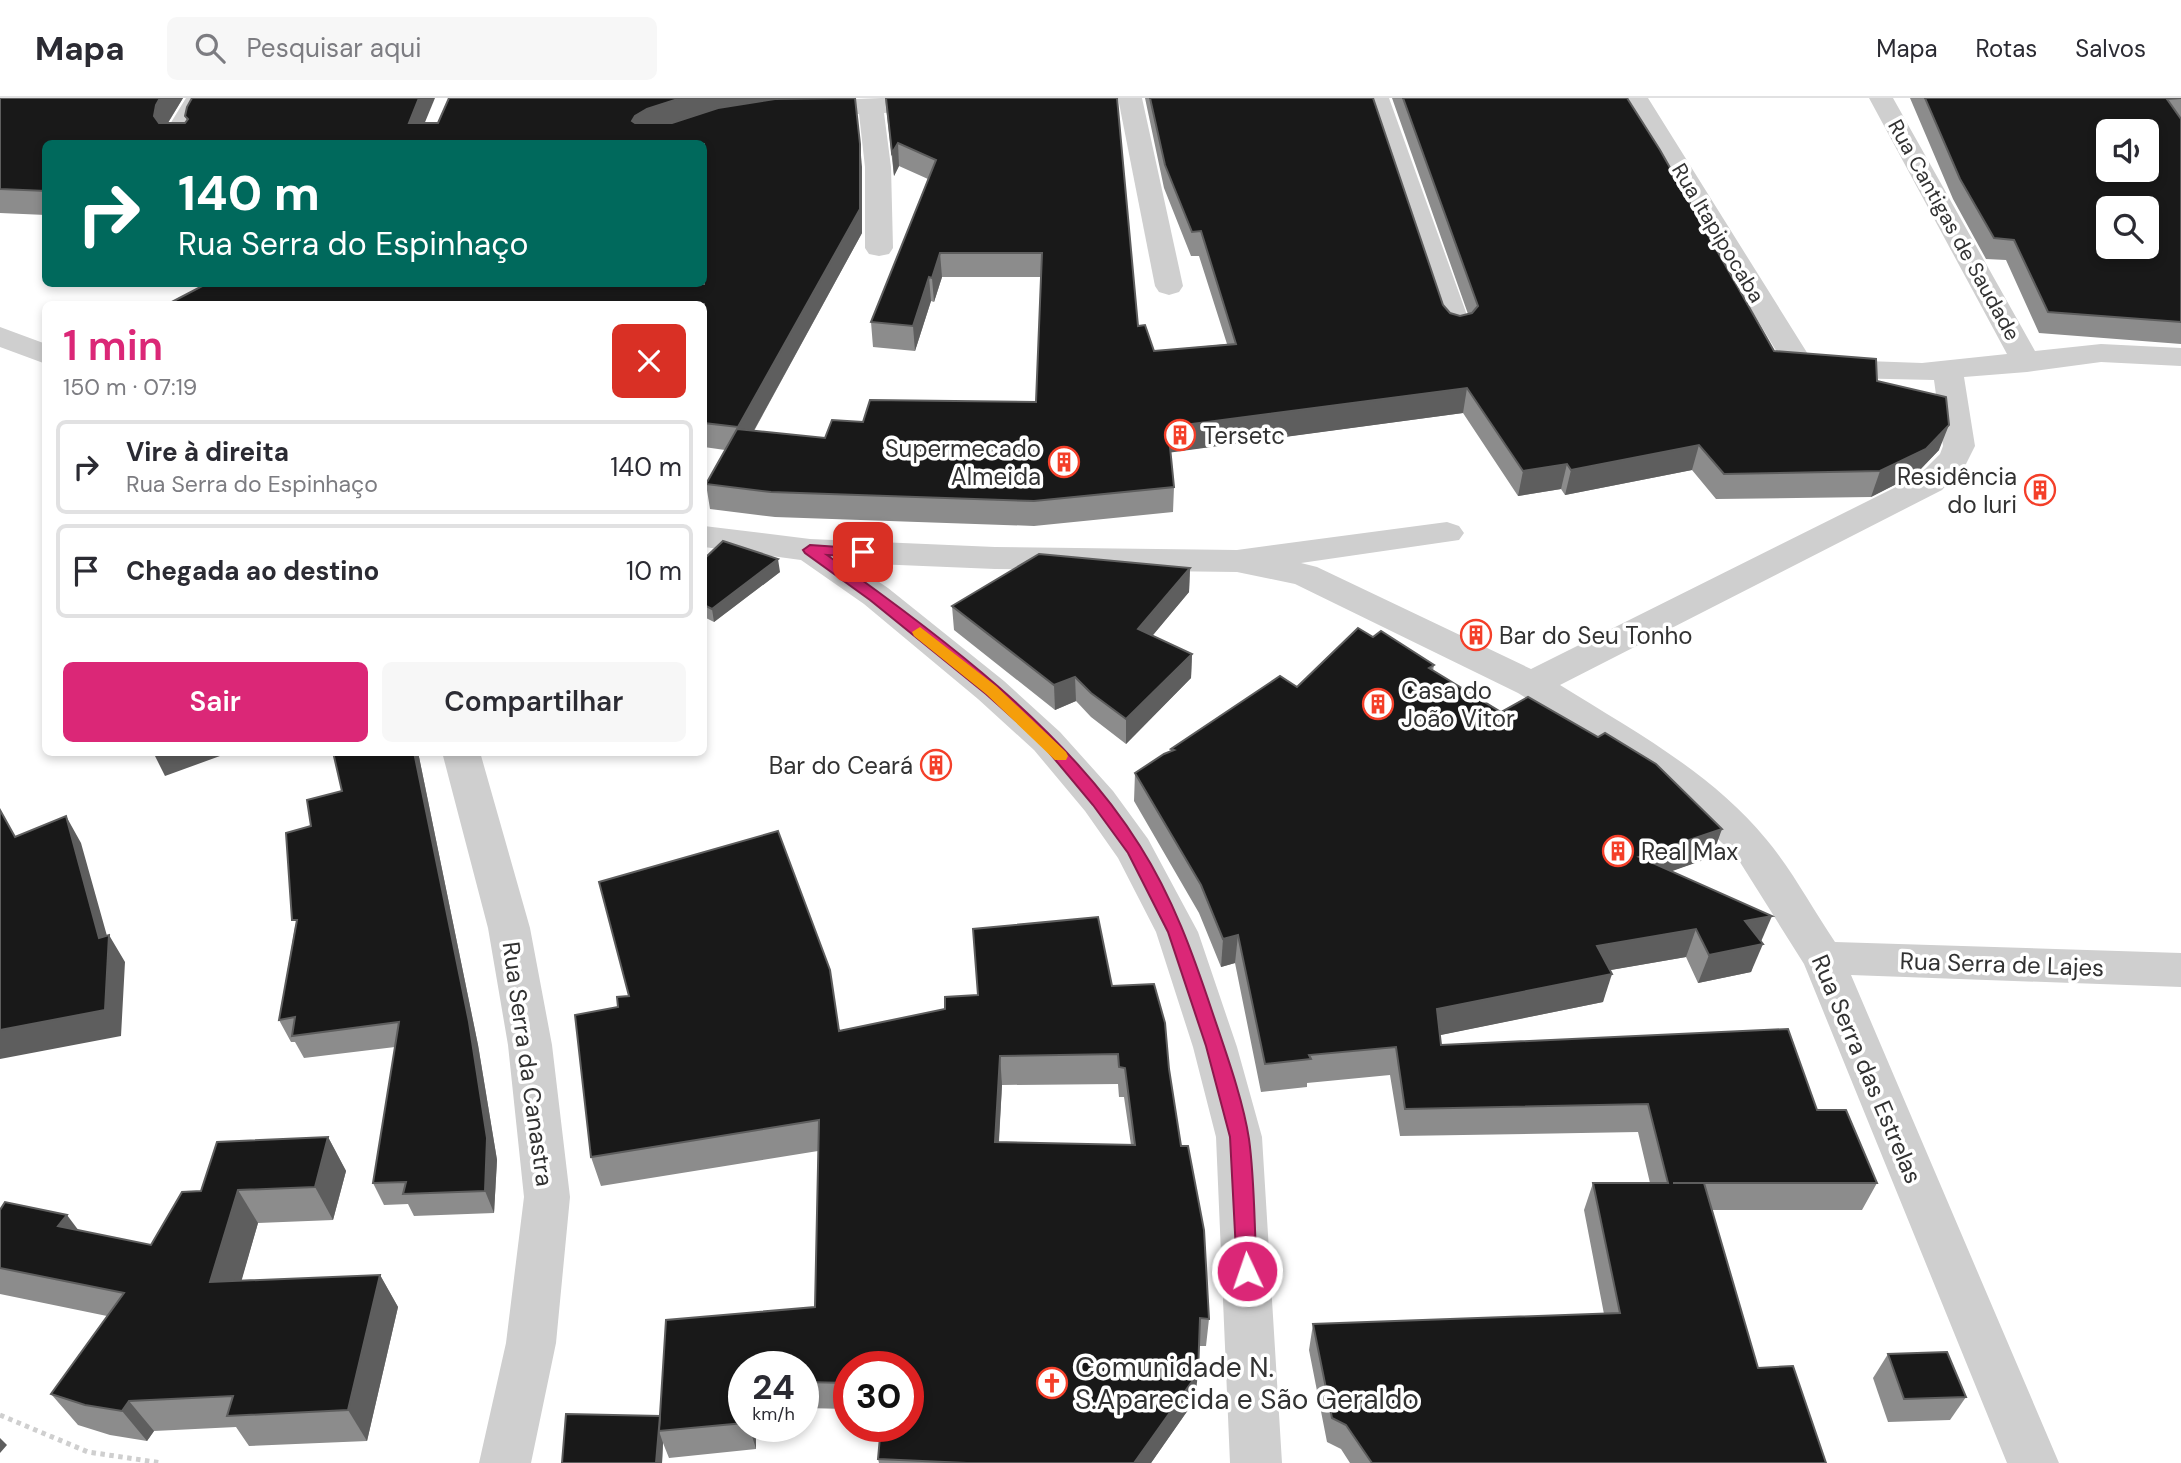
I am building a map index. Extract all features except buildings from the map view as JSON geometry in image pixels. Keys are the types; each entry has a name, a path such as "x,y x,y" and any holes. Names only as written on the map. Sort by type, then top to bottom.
{"street":[{"path":"178,140 180,129 198,98"},
{"path":"1130,98 1169,286"},
{"path":"1377,98 1457,329"},
{"name":"Rua Itapipocaba","path":"1636,98 1801,368 1883,373 1947,368"},
{"name":"Rua Cantigas de Saudade","path":"1881,98 2027,363"},
{"path":"778,111 964,102"},
{"path":"871,106 878,167 879,248"},
{"path":"0,336 42,353"},
{"path":"1531,684 1930,483 1955,457 1959,446 1947,368 2027,363 2065,355 2101,353 2181,357"},
{"path":"707,537 810,550 995,558 1237,561 1447,533"},
{"path":"810,550 876,596 991,690 1047,741 1099,801 1134,850 1177,932 1215,1046 1239,1137 1256,1463"},
{"name":"Rua Serra das Estrelas","path":"1237,561 1305,575 1531,684 1658,764 1702,799 1752,849 1823,958 2033,1463"},
{"name":"Rua Serra da Canastra","path":"462,756 509,928 530,1045 547,1197 531,1343 505,1463"},
{"name":"Rua Serra de Lajes","path":"1823,958 2181,970"}],"path":[{"path":"0,1415 88,1452 162,1463"}],"slow traffic":[{"path":"920,632 991,690 1060,756"}],"place":[{"name":"Tersetc","path":"1180,435"},
{"name":"Supermecado Almeida","path":"1064,462"},
{"name":"Residência do Iuri","path":"2040,490"},
{"name":"Bar do Seu Tonho","path":"1476,635"},
{"name":"Casa do João Vitor","path":"1378,704"},
{"name":"Bar do Ceará","path":"936,765"},
{"name":"Real Max","path":"1618,851"},
{"name":"Comunidade N. S.Aparecida e São Geraldo","path":"1052,1383"}],"route":[{"path":"863,552 810,550 876,596 991,690 1047,741 1099,801 1134,850 1177,932 1215,1046 1239,1137 1247,1271"}]}
